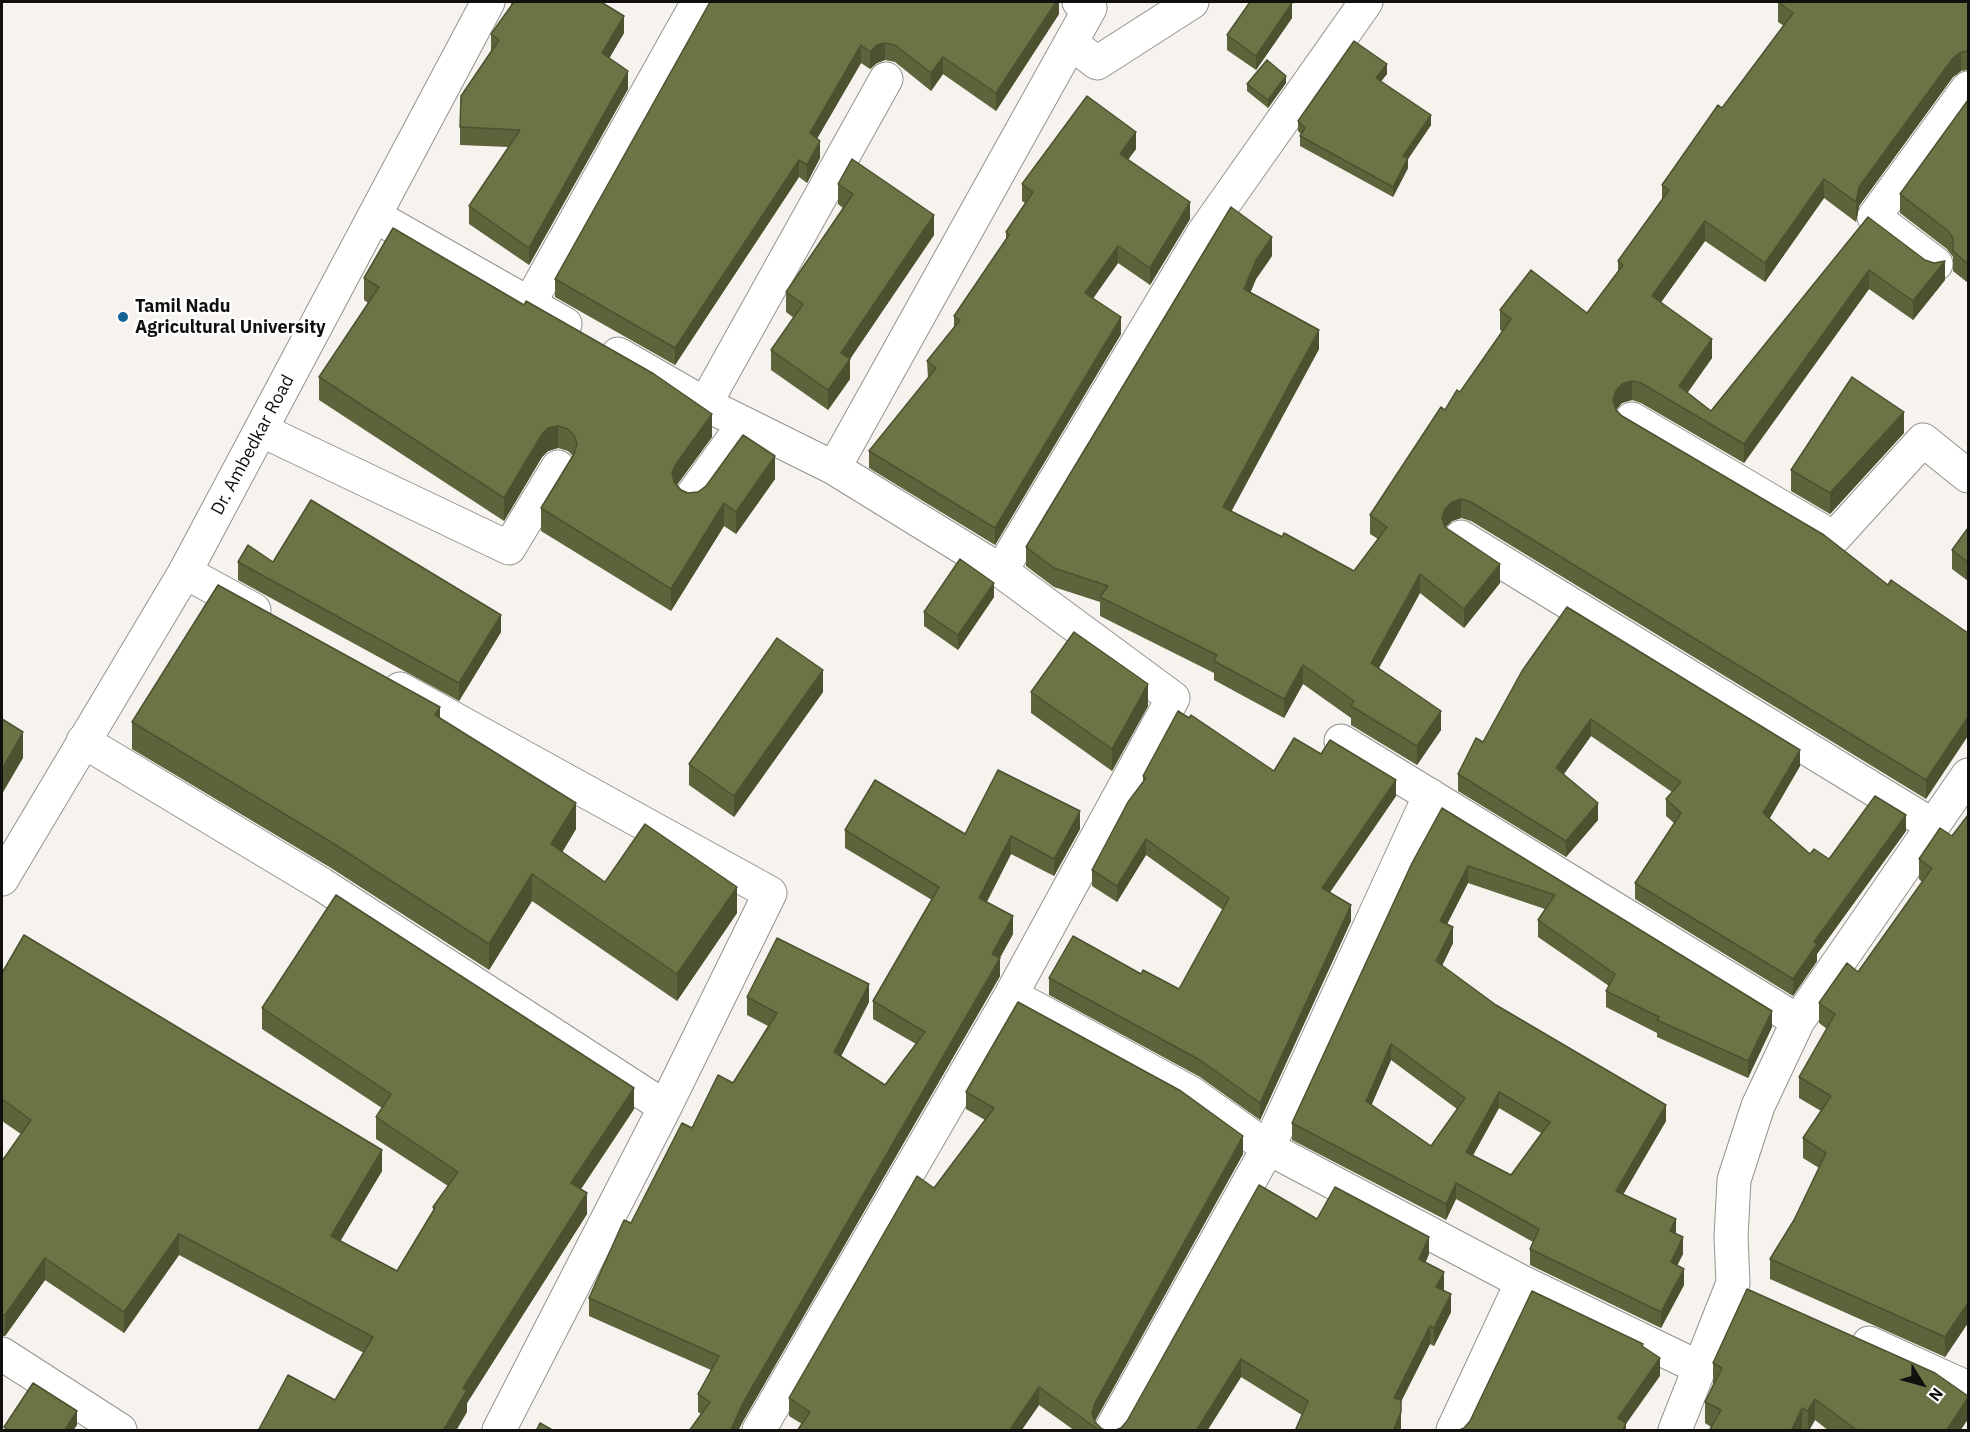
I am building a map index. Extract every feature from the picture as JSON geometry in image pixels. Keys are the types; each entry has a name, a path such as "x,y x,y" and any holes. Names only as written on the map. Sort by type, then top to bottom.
{"street":[{"name":"Dr. Ambedkar Road","path":"6,863 185,572 488,2"},
{"path":"529,304 698,2"},
{"path":"1071,43 1097,63 1192,2"},
{"path":"1001,571 1204,232 1366,2"},
{"path":"834,468 1071,43 1088,4"},
{"path":"705,404 886,79"},
{"path":"1936,264 1874,217 1968,88"},
{"path":"375,216 705,404 834,468 1001,571 1173,698 1011,995 759,1431"},
{"path":"1632,419 1834,538 1923,440 1968,476"},
{"path":"691,497 744,424"},
{"path":"261,430 509,548 558,467"},
{"path":"1461,537 1932,825"},
{"path":"185,572 279,623"},
{"path":"373,675 770,893 665,1107 499,1431"},
{"path":"83,741 321,884 665,1107"},
{"path":"1341,741 1798,1021"},
{"path":"1676,1430 1733,1284 1731,1237 1734,1180 1758,1106 1798,1021 1968,775"},
{"path":"1111,1431 1268,1148 1430,795"},
{"path":"1011,995 1191,1093 1268,1148 1522,1282 1700,1368"},
{"path":"1454,1431 1522,1282"},
{"path":"1733,1284 1765,1298"},
{"path":"1840,1331 1968,1388"},
{"path":"2,1354 120,1431"}],"building":[{"path":"514,2 601,2 624,16 602,53 628,71 529,248 469,206 520,130 460,127 461,96 499,40 491,34"},
{"path":"710,2 1056,2 996,93 943,57 931,73 895,45 885,43 877,45 870,52 861,45 810,133 820,141 807,165 799,160 675,348 555,279"},
{"path":"1250,2 1292,3 1256,56 1227,35"},
{"path":"1778,2 1968,2 1968,51 1961,52 1953,58 1859,187 1856,202 1824,179 1765,263 1705,221 1652,296 1712,339 1679,386 1711,411 1868,217 1925,260 1934,263 1945,261 1913,301 1869,270 1744,444 1641,383 1632,381 1622,384 1613,400 1616,410 1622,416 1824,535 1888,585 1891,580 1968,633 1968,717 1926,780 1471,502 1461,499 1452,502 1445,509 1442,518 1445,527 1500,564 1464,609 1420,574 1371,663 1441,711 1417,746 1351,706 1354,701 1303,665 1284,699 1214,661 1217,655 1100,597 1108,586 1054,568 1026,547 1231,207 1272,237 1256,260 1244,289 1319,330 1223,507 1282,537 1284,533 1354,571 1387,527 1370,515 1441,407 1445,410 1457,390 1460,392 1511,319 1500,310 1531,270 1587,313 1623,265 1618,261 1669,190 1662,185 1718,105 1722,108 1793,13"},
{"path":"1354,41 1387,64 1376,78 1431,115 1403,156 1408,158 1393,187 1300,136 1305,128 1298,121"},
{"path":"1267,60 1286,76 1268,100 1247,84"},
{"path":"1087,96 1136,132 1120,154 1190,202 1150,268 1118,246 1085,293 1121,317 995,528 869,451 936,368 927,361 960,320 954,316 1009,235 1006,232 1033,192 1022,184"},
{"path":"1968,100 1968,264 1953,251 1953,238 1947,230 1900,194"},
{"path":"852,159 934,215 841,353 850,359 828,390 771,350 803,304 786,292 853,194 838,184"},
{"path":"393,228 524,305 526,301 654,374 712,414 672,472 674,482 681,490 688,493 698,492 706,486 743,435 775,456 736,512 724,503 671,589 541,508 574,454 577,444 574,435 568,429 558,426 548,428 542,434 504,498 319,377 379,287 364,278"},
{"path":"1852,377 1904,412 1830,493 1791,470"},
{"path":"311,500 501,615 459,683 238,562 248,545 273,562"},
{"path":"1968,528 1968,562 1952,550"},
{"path":"960,559 994,583 958,635 924,612"},
{"path":"218,585 440,707 435,715 576,803 551,844 605,882 645,824 737,887 677,974 532,874 489,944 331,842 132,722"},
{"path":"1567,607 1800,750 1763,813 1810,854 1814,849 1829,859 1875,796 1906,815 1814,942 1817,944 1793,979 1635,883 1681,813 1666,799 1681,782 1591,719 1556,768 1598,803 1566,841 1458,774 1476,738 1483,742 1522,671"},
{"path":"1074,632 1148,684 1112,749 1031,692"},
{"path":"777,638 823,670 734,796 689,764"},
{"path":"1178,711 1189,718 1191,715 1274,771 1294,738 1321,754 1330,740 1396,780 1322,888 1351,905 1260,1103 1200,1060 1049,978 1073,936 1141,974 1143,970 1179,989 1229,898 1146,839 1117,886 1092,870 1128,802 1146,778 1143,776"},
{"path":"2,719 23,732 2,769"},
{"path":"998,770 1080,811 1054,859 1011,836 979,898 1013,916 992,954 1000,958 743,1403 732,1431 689,1431 710,1402 698,1394 719,1356 589,1298 624,1220 631,1223 682,1123 692,1128 718,1075 733,1083 777,1013 747,997 777,938 869,984 834,1052 885,1085 925,1032 873,1001 939,887 845,830 875,780 965,834"},
{"path":"1442,808 1772,1011 1748,1061 1657,1020 1659,1017 1606,991 1615,974 1538,920 1555,895 1468,866 1440,921 1453,927 1436,961 1496,1005 1666,1105 1616,1191 1676,1219 1670,1231 1683,1237 1671,1262 1684,1269 1661,1312 1530,1249 1539,1229 1456,1183 1446,1204 1292,1123 1412,863","holes":["1391,1044 1465,1098 1431,1146 1366,1101","1499,1092 1550,1122 1511,1175 1466,1152"]},
{"path":"1968,815 1968,1303 1945,1337 1770,1259 1794,1220 1826,1153 1803,1138 1831,1096 1799,1077 1835,1014 1819,1003 1847,963 1858,972 1932,868 1919,859 1940,828 1952,836"},
{"path":"336,895 634,1088 571,1183 587,1193 463,1388 467,1390 443,1431 258,1431 288,1375 335,1400 373,1337 179,1234 124,1312 45,1258 5,1315 2,1315 2,1161 31,1120 2,1099 2,973 24,935 382,1150 331,1236 397,1271 435,1208 433,1207 458,1172 376,1117 391,1094 262,1008"},
{"path":"1018,1002 1181,1091 1243,1136 1095,1403 1092,1413 1095,1422 1102,1429 1110,1431 1100,1431 1039,1387 1009,1431 797,1431 810,1412 789,1398 917,1176 934,1188 994,1108 966,1092"},
{"path":"1259,1185 1317,1219 1335,1187 1429,1237 1419,1259 1444,1272 1436,1287 1451,1294 1434,1328 1430,1326 1394,1398 1401,1400 1401,1412 1393,1431 1295,1431 1308,1401 1241,1359 1196,1431 1113,1431 1121,1428 1127,1421"},
{"path":"1747,1289 1935,1373 1968,1398 1946,1431 1858,1431 1815,1399 1808,1411 1802,1408 1791,1431 1709,1431 1721,1410 1705,1402 1722,1368 1713,1363"},
{"path":"1532,1291 1643,1344 1642,1346 1660,1358 1618,1418 1626,1423 1622,1431 1457,1431 1464,1428 1470,1421"},
{"path":"33,1383 77,1411 64,1431 9,1431 4,1427"},
{"path":"540,1423 554,1431 536,1431"}],"place":[{"name":"Tamil Nadu Agricultural University","path":"123,317"}]}
